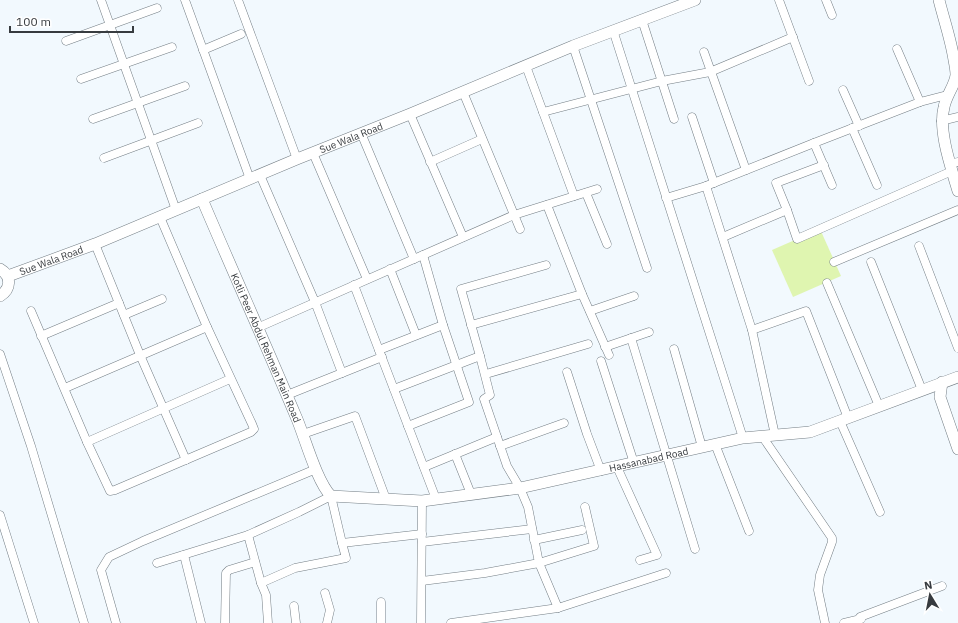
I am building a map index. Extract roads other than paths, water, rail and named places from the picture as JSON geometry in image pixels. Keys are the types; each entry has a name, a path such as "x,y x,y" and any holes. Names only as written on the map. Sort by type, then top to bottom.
{"street":[{"path":"101,0 176,210"},
{"path":"185,0 203,50 255,177 315,302 342,373"},
{"path":"238,0 297,159"},
{"name":"Sue Wala Road","path":"4,272 95,244 313,152 410,114 572,46 695,0"},
{"path":"779,0 809,81"},
{"path":"826,0 832,15"},
{"path":"939,0 955,48 956,77 947,95 941,121 953,165 958,191"},
{"path":"66,41 157,8"},
{"path":"642,20 674,119"},
{"path":"613,30 743,438"},
{"path":"203,50 241,34"},
{"path":"543,112 591,101 662,81 710,72 793,37"},
{"path":"572,46 647,268"},
{"path":"81,79 172,47"},
{"path":"897,49 920,102"},
{"path":"704,52 746,170"},
{"path":"526,66 574,196"},
{"path":"93,119 185,86"},
{"path":"843,90 877,185"},
{"path":"463,92 520,229"},
{"path":"666,198 714,183 814,142 920,102 947,95"},
{"path":"410,114 463,237"},
{"path":"692,117 714,183"},
{"path":"941,121 958,117"},
{"path":"104,158 198,123"},
{"path":"361,133 414,259"},
{"path":"430,162 482,139"},
{"path":"814,142 832,185"},
{"path":"313,152 367,279"},
{"path":"824,165 776,183 797,239 953,165"},
{"path":"706,186 752,330 775,435"},
{"path":"257,328 514,215 597,189"},
{"path":"586,192 607,244"},
{"name":"Kotli Peer Abdul Rehman Main Road","path":"202,199 287,395 316,469 327,492 331,496"},
{"path":"547,205 582,294 607,351 631,338 649,332"},
{"path":"723,237 787,210"},
{"path":"834,262 958,210"},
{"path":"31,311 87,442 110,491 250,432 254,429 230,379 160,217"},
{"path":"95,244 140,355 186,460"},
{"path":"919,246 958,348"},
{"path":"408,426 469,402 443,325 423,255"},
{"path":"871,262 922,390"},
{"path":"546,265 461,289 486,374 490,395 484,399 507,466 520,488 528,507 539,563 558,608"},
{"path":"390,269 416,335"},
{"path":"0,296 5,293 9,282 4,272"},
{"path":"827,283 878,406"},
{"path":"354,285 436,499"},
{"path":"471,325 582,294"},
{"path":"590,311 634,296"},
{"path":"124,315 162,299"},
{"path":"41,336 119,303"},
{"path":"752,330 806,311 844,419 880,512"},
{"path":"287,395 342,373 416,335 443,325"},
{"path":"65,388 207,327"},
{"path":"631,338 695,549"},
{"path":"486,374 588,344"},
{"path":"674,349 702,447"},
{"path":"0,354 31,446 84,623"},
{"path":"394,389 480,356"},
{"path":"601,361 634,463"},
{"path":"568,372 601,471"},
{"name":"Hassanabad Road","path":"331,496 422,501 520,488 743,438 810,432 958,377"},
{"path":"87,442 230,379"},
{"path":"942,382 940,397 954,425 958,449"},
{"path":"303,434 355,416 386,499"},
{"path":"500,446 564,423"},
{"path":"762,436 832,538 832,542 820,575 818,590 825,623"},
{"path":"424,467 497,437"},
{"path":"715,444 749,531"},
{"path":"455,454 471,494"},
{"path":"617,467 657,555 640,560"},
{"path":"116,623 101,570 109,557 143,541 316,469"},
{"path":"157,563 248,535 331,496 346,558 295,568 261,583"},
{"path":"421,623 422,501"},
{"path":"422,581 485,573 539,563 594,546 585,507"},
{"path":"0,515 34,623"},
{"path":"342,543 532,529"},
{"path":"534,540 582,530"},
{"path":"248,535 261,583 266,595 268,623"},
{"path":"184,555 201,623"},
{"path":"225,623 226,572 255,562"},
{"path":"451,623 558,608 666,573"},
{"path":"845,623 862,621 860,617 942,586"},
{"path":"325,593 330,610 327,623"},
{"path":"381,602 382,623"},
{"path":"294,606 296,623"}]}
